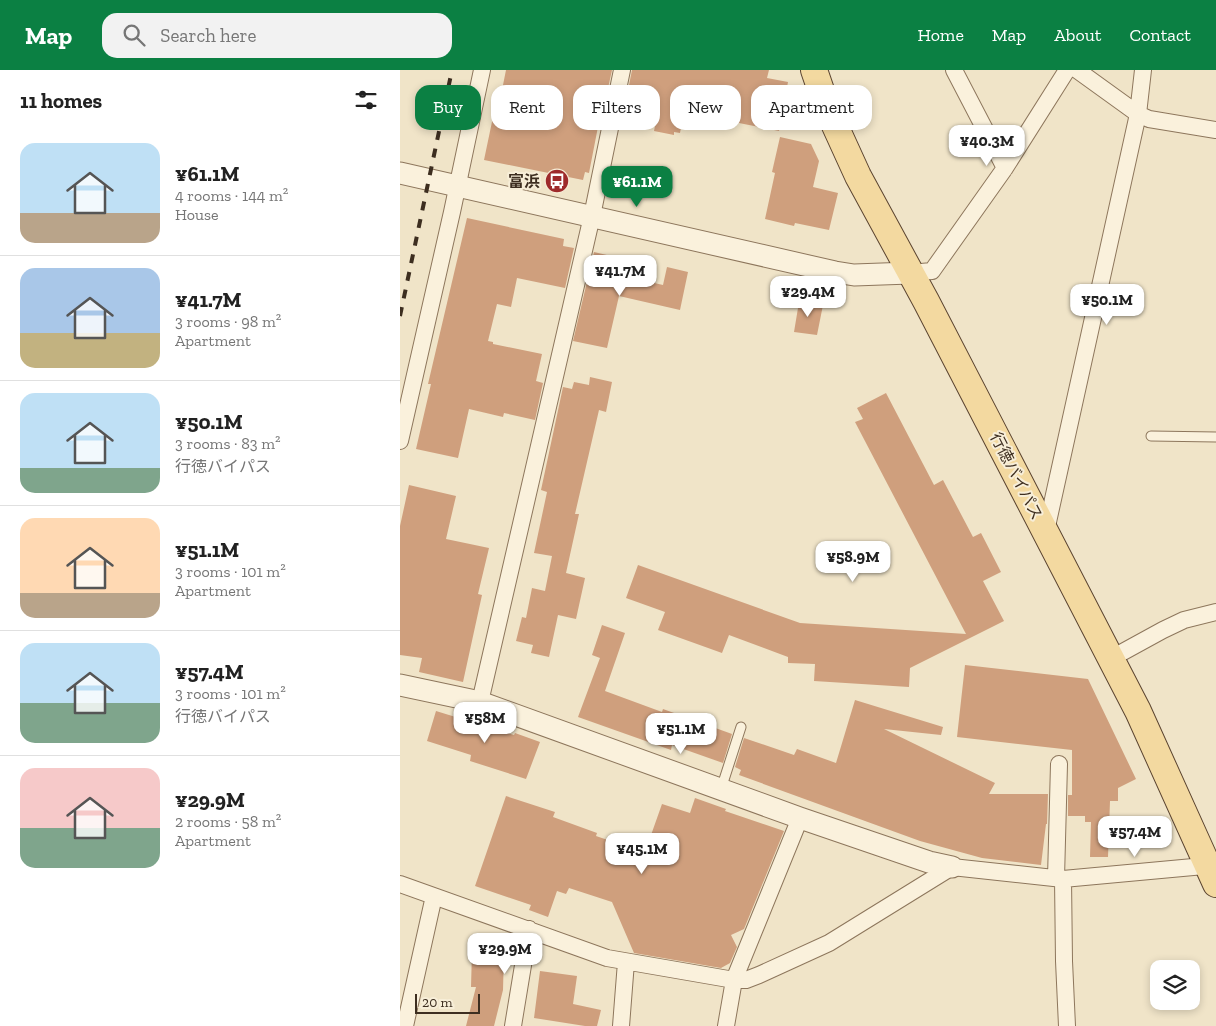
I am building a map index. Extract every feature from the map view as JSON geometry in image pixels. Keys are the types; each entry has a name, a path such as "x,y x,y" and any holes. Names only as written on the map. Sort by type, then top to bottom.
{"main road":[{"name":"行徳バイパス","path":"814,70 841,142 1138,710 1214,871"}],"street":[{"path":"400,441 482,70"},
{"path":"480,702 592,216 622,70"},
{"path":"954,70 1005,168"},
{"path":"400,173 835,272 854,275 932,271 1005,168 1067,70"},
{"path":"1077,70 1138,114 1150,119 1216,130"},
{"path":"1046,531 1138,114 1143,70"},
{"path":"1110,659 1184,620 1216,612"},
{"path":"400,685 480,702 800,818 929,862 952,867 1060,878 1135,873 1214,871"},
{"path":"1059,764 1060,878 1067,1026"},
{"path":"726,1026 734,980 800,818"},
{"path":"400,884 608,958 734,980 746,980 829,943 952,867"},
{"path":"405,1026 434,896"},
{"path":"513,1026 529,929"},
{"path":"620,1026 626,962"}],"lane":[{"path":"1151,436 1216,437"},
{"path":"721,789 741,727"}],"building":[{"path":"506,70 612,70 609,85 573,85 573,130 597,130 589,173 585,172 583,180 484,160 491,127 491,130 563,130 563,85 503,85"},
{"path":"632,70 769,70 767,78 788,82 787,85 751,85 751,125 741,123 741,85 670,85 670,130 681,130 680,133 674,132 674,135 654,131 660,130 660,85 629,85"},
{"path":"780,137 811,144 819,161 813,187 838,193 829,230 795,223 794,226 765,219 775,173 772,172"},
{"path":"467,218 564,239 563,246 574,248 565,288 517,278 511,307 497,304 488,341 493,342 493,344 542,354 536,381 543,383 535,420 504,413 503,417 469,409 458,458 416,449 431,384 428,384"},
{"path":"594,252 624,259 623,263 627,264 624,276 663,285 667,267 688,272 680,310 619,296 607,348 573,341"},
{"path":"799,302 823,305 817,335 794,332"},
{"path":"590,377 612,382 606,412 599,410 575,514 579,514 566,573 585,578 576,619 558,615 549,657 531,653 533,645 516,641 522,617 526,618 532,588 545,591 552,556 534,553 547,492 541,490 563,387 572,389 574,382 589,385"},
{"path":"886,393 934,485 943,480 973,537 981,533 1001,572 983,581 1004,621 910,668 909,687 814,681 815,664 788,663 788,657 729,635 722,653 658,630 665,612 626,598 638,565 800,623 966,634 855,422 863,419 857,408"},
{"path":"409,485 456,496 446,539 489,548 478,594 482,595 463,682 419,672 422,658 400,655 400,526"},
{"path":"602,625 625,633 605,691 662,712 663,709 732,734 723,763 672,745 671,750 578,717 600,658 592,655"},
{"path":"965,665 1088,679 1136,779 1118,788 1118,801 1110,801 1108,857 1090,857 1091,822 1085,822 1085,816 1068,816 1068,795 1072,795 1072,750 957,737"},
{"path":"855,700 943,727 941,735 884,729 995,783 989,794 1048,794 1047,824 1041,865 982,858 920,841 739,775 741,770 735,767 744,738 794,755 797,749 836,763"},
{"path":"436,711 540,742 526,779 470,761 471,755 427,741"},
{"path":"506,796 555,812 553,817 597,833 596,836 643,852 645,852 662,804 690,813 695,798 726,809 725,811 784,831 744,929 731,935 737,947 730,963 721,968 634,953 612,902 569,888 566,894 557,891 548,917 529,910 531,905 475,886"},
{"path":"476,939 499,939 499,952 504,952 503,990 494,1026 466,1026 476,987 471,987 472,951 476,951"},
{"path":"540,971 577,976 573,1004 601,1010 597,1026 585,1026 534,1018"}],"railway":[{"path":"400,316 452,70"}],"place":[{"name":"富浜","path":"557,181"}]}
